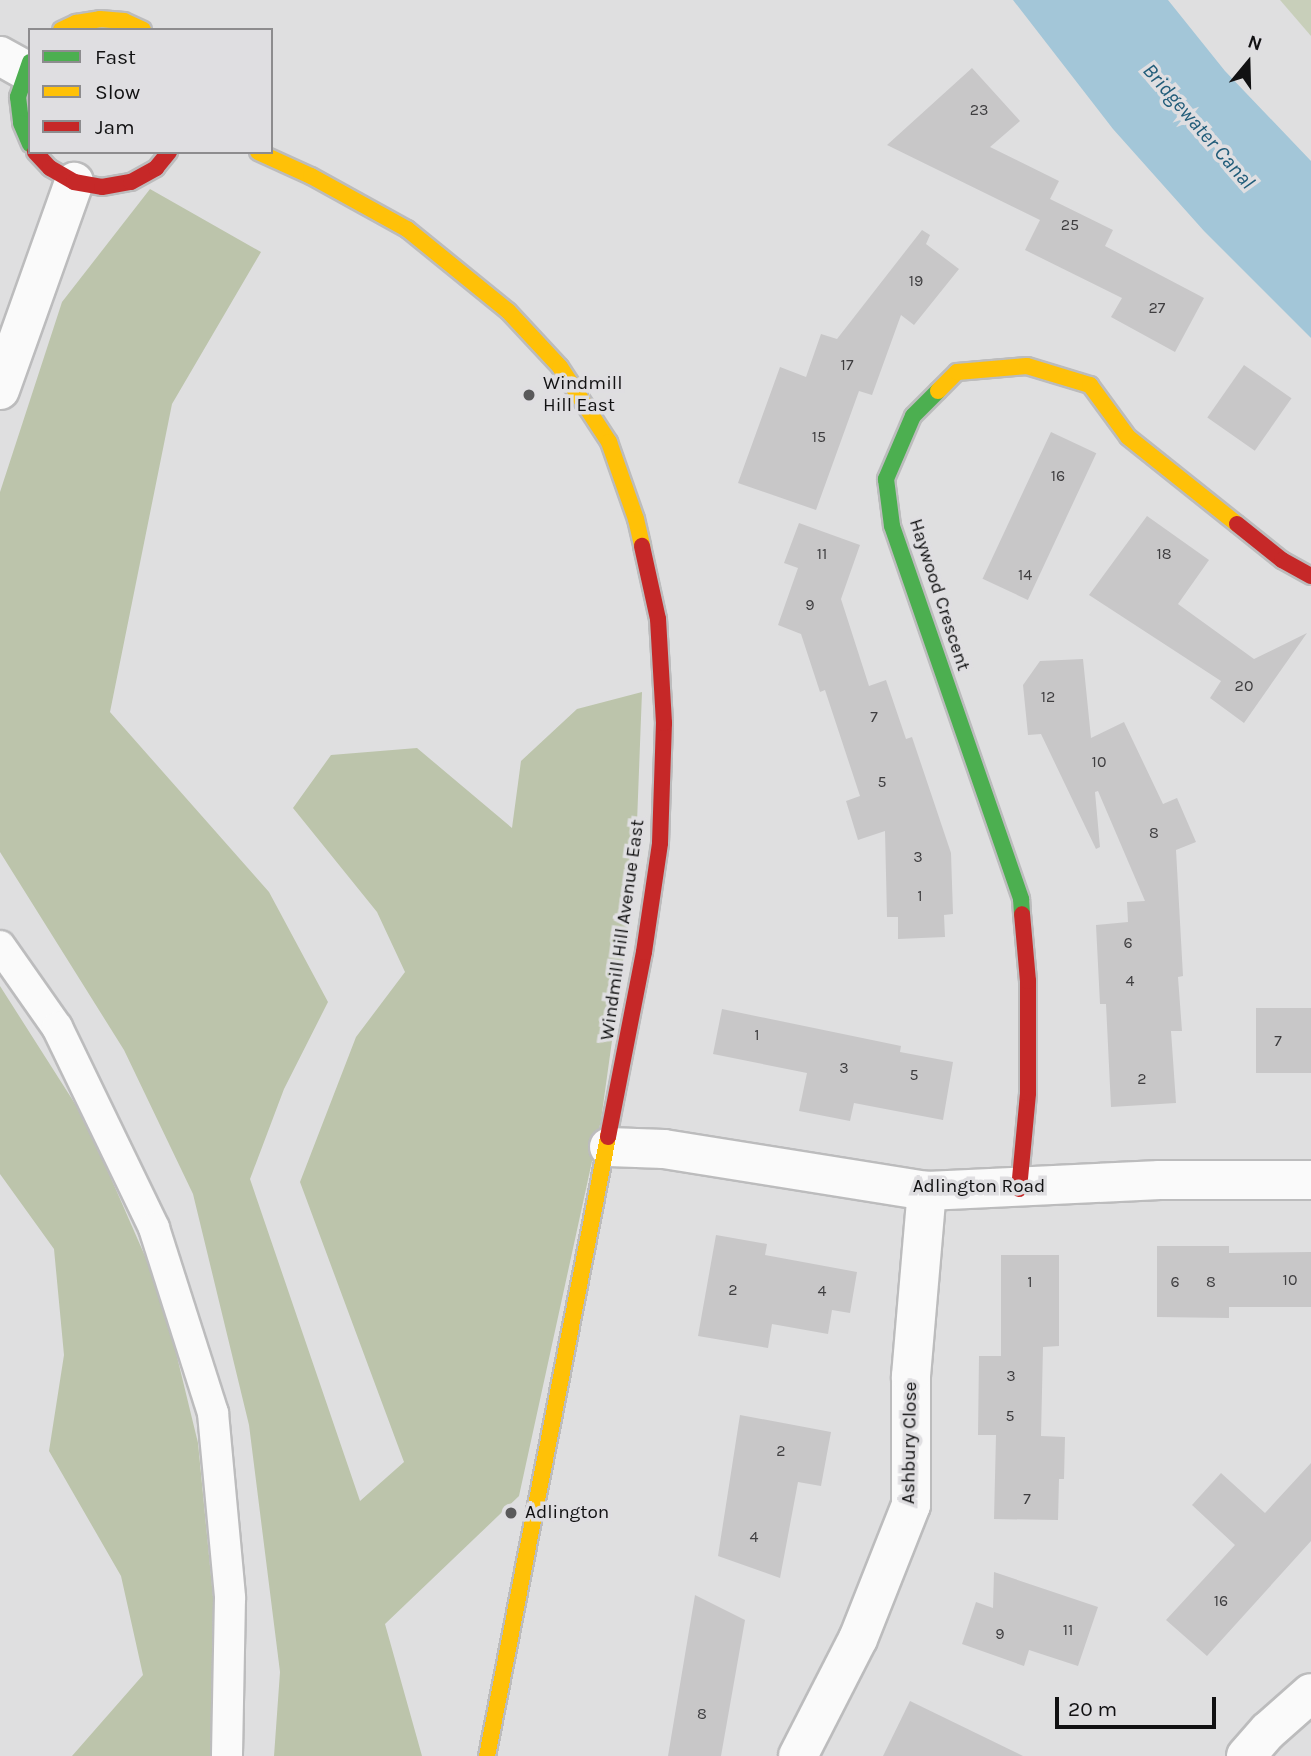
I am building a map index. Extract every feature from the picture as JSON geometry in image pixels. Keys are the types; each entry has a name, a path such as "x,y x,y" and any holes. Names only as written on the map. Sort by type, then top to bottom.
{"street":[{"path":"124,21 131,0"},
{"path":"65,28 76,23 100,19 124,21 139,28"},
{"path":"18,62 21,123 28,139"},
{"path":"37,154 50,168 74,182 102,187 131,182 156,168 167,154"},
{"name":"Windmill Hill Avenue East","path":"262,154 311,176 407,229 508,311 560,367 609,442 636,519 658,619 664,723 660,843 644,952 487,1756"},
{"path":"0,390 74,182"},
{"name":"Haywood Crescent","path":"1019,1189 1028,1093 1028,981 1021,899 892,526 886,479 913,416 957,372 1027,366 1090,385 1128,438 1282,560 1311,576"},
{"name":"Adlington Road","path":"608,1147 664,1149 927,1191 1160,1181 1311,1180"},
{"name":"Ashbury Close","path":"798,1756 858,1639 911,1505 911,1376 927,1191"},
{"path":"1246,1756 1268,1731 1311,1693"}],"lane":[{"path":"0,946 57,1027 155,1228 213,1413 230,1598 227,1756"}],"green space":[{"path":"1280,0 1311,0 1311,36"},
{"path":"150,189 261,252 172,404 110,712 269,892 328,1002 284,1089 250,1179 360,1501 404,1462 300,1182 356,1037 405,972 377,912 293,808 331,755 417,748 512,828 521,761 577,709 642,692 635,875 601,1120 519,1496 385,1624 422,1756 274,1756 280,1672 249,1425 193,1194 124,1050 0,852 0,492 62,302"},
{"path":"0,986 86,1121 162,1295 198,1443 217,1638 210,1756 72,1756 143,1675 121,1576 49,1451 64,1355 54,1249 0,1174"}],"water":[{"name":"Bridgewater Canal","path":"1013,0 1168,0 1225,71 1311,161 1311,338 1204,231 1113,129"}],"building":[{"path":"972,68 1020,121 990,147 1059,181 1050,199 1113,230 1105,246 1204,298 1175,352 1111,317 1122,298 1025,250 1040,220 887,145"},
{"path":"922,230 930,235 926,244 959,269 914,325 901,315 872,395 859,391 816,510 738,483 780,367 806,377 821,334 837,339"},
{"path":"1244,365 1292,398 1255,451 1207,417"},
{"path":"1051,432 1096,453 1028,600 983,579"},
{"path":"1147,516 1209,560 1178,604 1254,659 1307,633 1244,723 1210,698 1221,681 1089,595"},
{"path":"799,523 860,545 841,599 869,686 886,680 906,739 912,737 951,853 953,914 944,915 945,937 898,939 898,917 887,917 885,831 858,840 846,801 860,796 825,690 820,692 801,634 778,625 798,568 784,563"},
{"path":"1083,659 1091,738 1124,722 1163,804 1177,798 1196,842 1176,850 1183,976 1178,977 1182,1031 1171,1031 1176,1103 1111,1107 1106,1004 1100,1004 1096,925 1128,922 1127,902 1145,901 1098,791 1095,792 1100,847 1096,849 1041,734 1028,735 1023,685 1040,661"},
{"path":"1256,1008 1311,1008 1311,1073 1256,1073"},
{"path":"722,1009 901,1046 900,1052 953,1062 943,1120 854,1103 850,1121 799,1111 807,1073 713,1054"},
{"path":"716,1235 767,1244 765,1255 857,1272 850,1313 832,1310 828,1334 772,1324 768,1348 698,1336"},
{"path":"1157,1246 1229,1246 1229,1253 1311,1252 1311,1307 1229,1307 1229,1318 1157,1317"},
{"path":"1001,1255 1059,1255 1059,1346 1043,1347 1041,1436 1065,1437 1064,1479 1059,1479 1058,1520 994,1519 996,1435 978,1435 979,1356 1001,1356"},
{"path":"740,1415 831,1432 821,1486 798,1482 780,1578 718,1556"},
{"path":"1311,1463 1311,1541 1207,1656 1166,1620 1235,1545 1192,1505 1221,1473 1265,1513"},
{"path":"994,1572 1098,1607 1078,1666 1029,1650 1024,1666 962,1644 976,1602 993,1608"},
{"path":"695,1595 745,1620 721,1756 668,1756"},
{"path":"910,1701 1023,1756 883,1756"}],"traffic: fast":[{"path":"28,68 18,97 21,123 28,139"},
{"path":"938,391 913,416 886,479 892,526 1021,899 1022,914"}],"traffic: slow":[{"path":"65,28 76,23 100,19 124,21 139,28"},
{"path":"262,154 311,176 407,229 508,311 560,367 609,442 636,519 642,546"},
{"path":"938,391 957,372 1027,366 1090,385 1128,437 1237,524"},
{"path":"487,1756 608,1137"}],"traffic: jam":[{"path":"37,154 50,168 74,182 102,187 131,182 156,168 167,154"},
{"path":"1237,524 1282,560 1311,576"},
{"path":"608,1137 644,952 660,843 664,723 658,619 642,546"},
{"path":"1019,1189 1028,1093 1028,981 1022,914"}],"place":[{"name":"Windmill Hill East","path":"529,395"},
{"name":"Adlington","path":"511,1513"}]}
